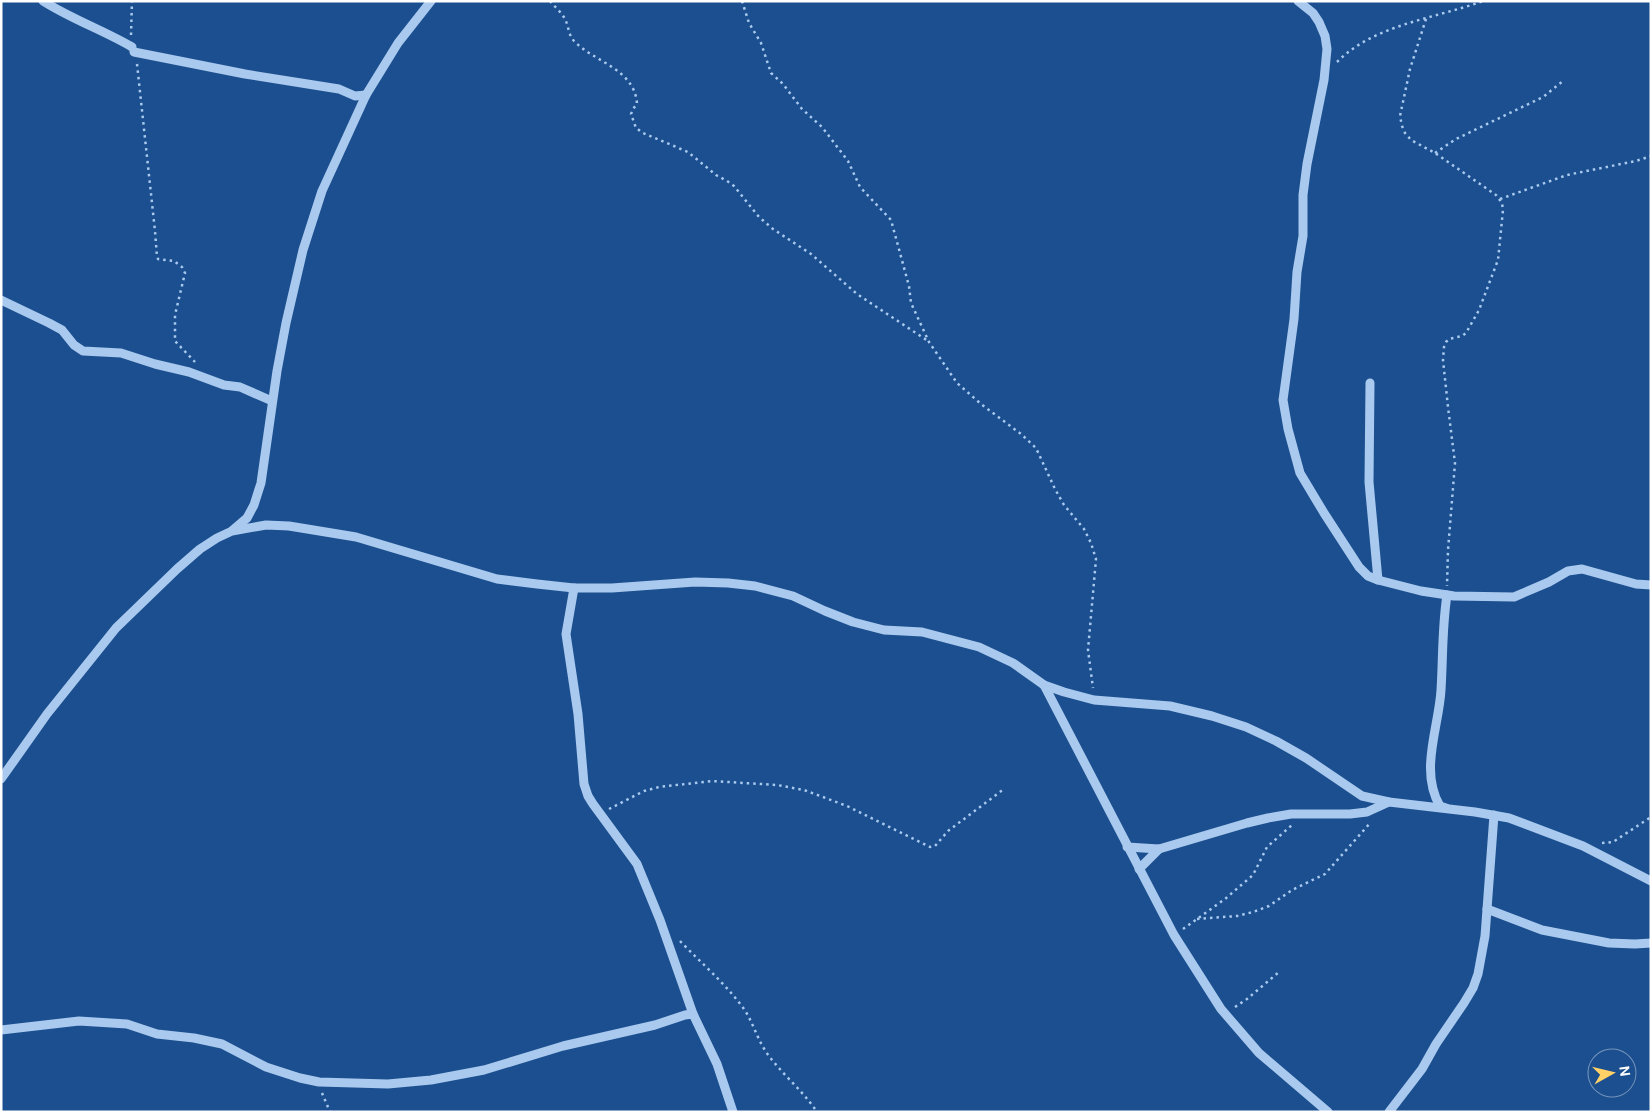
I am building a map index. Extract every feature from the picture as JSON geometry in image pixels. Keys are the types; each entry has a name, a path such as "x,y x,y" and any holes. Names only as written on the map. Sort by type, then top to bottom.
{"street":[{"path":"43,1 62,14 100,30 133,49 245,74 338,89 355,96 366,95"},
{"path":"232,531 247,518 254,505 261,483 280,352 303,250 322,191 366,95 398,43 431,1"},
{"path":"1298,1 1319,22 1328,50 1324,80 1306,164 1303,195 1303,236 1294,319 1282,400 1300,473 1359,567 1368,576 1378,580 1421,592 1447,595 1514,596 1549,582 1568,571 1582,569 1636,584 1651,585"},
{"path":"1,300 56,326 62,330 74,345 83,351 121,353 188,372 224,385 240,387 272,401"},
{"path":"1370,383 1369,482 1378,580"},
{"path":"1,779 48,714 116,628 170,575 200,549 232,531 266,525 289,526 356,537 497,579 574,588 612,588 695,582 756,586 793,596 853,622 884,630 922,632 979,647 1013,663 1044,685 1064,692 1094,700 1170,706 1229,721 1276,741 1306,758 1362,796 1389,802 1446,808 1509,818 1583,846 1651,881"},
{"path":"574,588 566,642 579,729 584,784 588,796 637,864 660,920 692,1014 717,1064 732,1112"},
{"path":"1446,808 1440,806 1435,797 1431,781 1431,768 1441,691 1443,621 1447,595"},
{"path":"1044,685 1174,935 1221,1010 1259,1053 1328,1112"},
{"path":"1127,847 1159,849 1247,823 1292,814 1350,814 1367,812 1389,802"},
{"path":"1389,1112 1422,1069 1473,988 1482,958 1494,815"},
{"path":"1139,869 1159,849"},
{"path":"1487,909 1542,930 1609,943 1651,943"},
{"path":"1,1030 79,1021 127,1024 157,1034 194,1038 222,1044 266,1068 319,1082 388,1084 431,1080 484,1070 563,1046 655,1025 692,1014"}],"path":[{"path":"132,1 133,49 137,64 157,257 158,259 174,262 182,267 185,273 175,315 175,341 196,364 200,377"},
{"path":"550,1 565,19 570,36 576,43 616,70 633,88 637,104 631,114 636,128 643,133 688,152 716,175 734,186 759,216 773,229 811,254 858,294 929,342"},
{"path":"742,1 750,23 761,43 771,73 802,109 822,127 848,161 860,186 891,220 909,286 911,303 929,342 957,383 1036,448 1059,497 1084,529 1096,558 1088,650 1094,700"},
{"path":"1324,80 1338,61 1364,41 1483,1"},
{"path":"1426,19 1410,69 1400,116 1402,126 1411,140 1435,153 1496,195 1500,199 1503,210 1500,243 1493,275 1479,310 1466,334 1449,339 1444,347 1448,407 1455,463 1448,550 1447,595"},
{"path":"1435,153 1456,139 1543,97 1563,81"},
{"path":"1500,199 1567,175 1636,161 1651,156"},
{"path":"600,813 644,791 659,787 712,781 777,785 804,790 847,806 930,847 935,846 948,831 1004,789"},
{"path":"1197,920 1222,918 1253,912 1268,906 1292,890 1325,874 1389,802"},
{"path":"1174,935 1197,920 1252,876 1268,847 1282,833 1309,813"},
{"path":"1583,846 1613,842 1651,817"},
{"path":"680,941 730,992 745,1011 753,1024 760,1043 770,1057 805,1094 817,1112"},
{"path":"1221,1010 1241,1004 1279,972"},
{"path":"319,1082 330,1112"}]}
